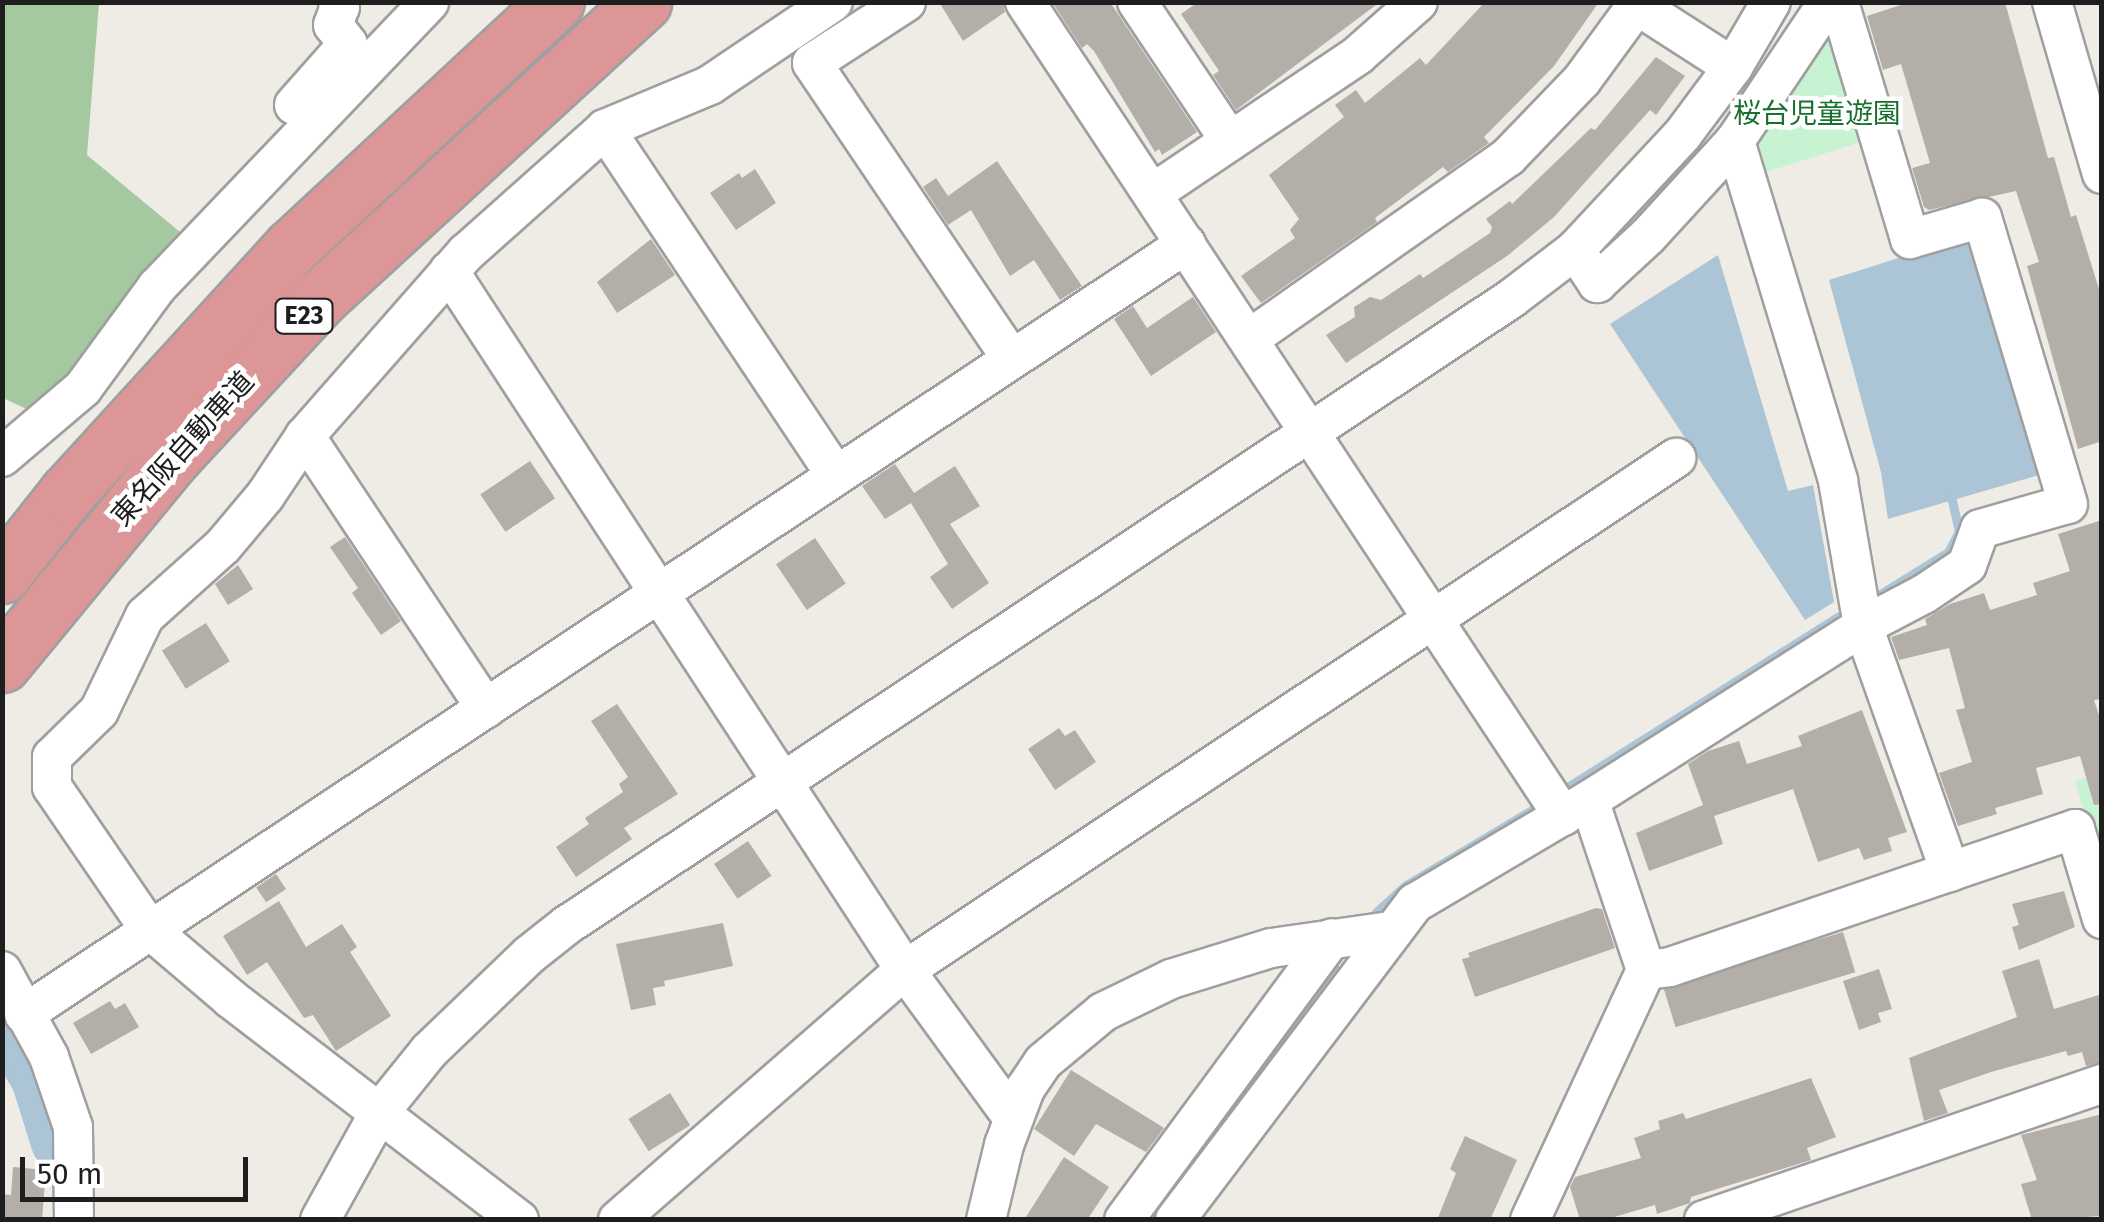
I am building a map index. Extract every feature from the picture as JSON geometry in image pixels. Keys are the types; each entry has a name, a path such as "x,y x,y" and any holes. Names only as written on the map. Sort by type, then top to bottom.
{"highway":[{"name":"東名阪自動車道","path":"2,575 67,493 292,247 556,2"},
{"name":"東名阪自動車道","path":"2,664 172,459 318,300 642,2"}],"street":[{"path":"263,171 261,152 266,136 348,44 333,25 340,7 338,2"},
{"path":"2,457 83,388 157,287 204,242 263,171 430,2"},
{"path":"519,1220 150,930 52,787 52,757 99,711 145,616 223,546 265,496 305,436 449,271 605,128 710,85 833,2"},
{"path":"906,2 812,63 1011,358"},
{"path":"1025,2 1535,776 1570,808 1646,970"},
{"path":"1153,192 1358,55 1418,2"},
{"path":"320,1220 378,1113 429,1051 529,956 566,925 1512,298 1574,250 1683,134 1733,67 1771,2"},
{"path":"1574,250 1598,283 1686,197 1735,141 1828,2"},
{"path":"1175,1220 1415,903 1967,565 1980,529 2068,504 1982,218 1910,239 1839,2"},
{"path":"2052,2 2102,174"},
{"path":"1139,3 1230,140"},
{"path":"1249,339 1508,158 1582,80 1636,4 1733,67"},
{"path":"605,128 836,474"},
{"path":"1735,141 1838,482 1862,626 1950,872"},
{"path":"24,1014 1186,244"},
{"path":"449,271 906,970 1013,1118"},
{"path":"305,436 486,708"},
{"path":"618,1220 906,970 1676,458"},
{"path":"1646,970 1670,968 2075,829 2102,918"},
{"path":"986,1220 1013,1118 1044,1062 1103,1012 1171,978 1271,948 1390,932"},
{"path":"1124,1220 1332,938"},
{"path":"1530,1220 1646,970"},
{"path":"2,972 49,1058 73,1127 74,1220"},
{"path":"1704,1220 2102,1084"}],"green space":[{"path":"2,3 99,3 87,155 203,251 35,413 3,398"},
{"name":"桜台児童遊園","path":"1824,30 1836,38 1867,140 1766,172 1758,148 1765,120"},
{"path":"2101,773 2101,871 2075,781"}],"water":[{"path":"1962,238 1970,241 2039,475 1888,519 1881,472 1829,280"},
{"path":"1718,255 1788,491 1813,485 1834,602 1805,620 1610,324"}],"building":[{"path":"939,2 1003,2 1005,12 963,41"},
{"path":"1052,2 1110,2 1197,132 1162,155 1159,149 1155,152 1094,51 1087,44 1082,48"},
{"path":"1198,2 1380,2 1236,110 1213,75 1219,71 1181,14"},
{"path":"1485,2 1599,2 1554,66 1484,137 1489,143 1448,172 1443,167 1375,218 1377,222 1261,303 1241,276 1295,238 1290,230 1299,219 1269,175 1344,117 1335,105 1356,90 1365,103 1420,58 1426,65"},
{"path":"1910,2 2005,2 2048,158 2054,157 2071,217 2076,215 2102,299 2102,441 2078,449 2027,266 2039,262 2016,191 1929,210 1924,207 1912,168 1930,163 1901,64 1883,70 1867,16"},
{"path":"1656,57 1685,76 1656,115 1650,110 1554,217 1507,256 1346,363 1326,335 1355,317 1354,307 1370,297 1381,300 1420,274 1423,278 1490,233 1492,227 1486,219 1510,201 1512,204 1591,128 1595,130"},
{"path":"997,161 1082,286 1060,300 1034,260 1010,276 971,210 948,225 923,187 936,178 948,196"},
{"path":"755,169 776,203 736,230 710,193 739,173 742,178"},
{"path":"651,239 675,275 617,313 597,282"},
{"path":"1193,297 1216,332 1151,376 1114,319 1133,306 1147,328"},
{"path":"530,461 555,498 505,532 480,495"},
{"path":"895,464 914,493 955,466 980,506 950,524 989,583 952,609 930,577 948,564 911,503 885,519 862,486"},
{"path":"2102,520 2102,699 2094,700 2102,724 2102,804 2094,805 2080,756 2036,768 2043,794 1995,808 1997,814 1958,826 1939,773 1972,762 1956,710 1965,708 1949,648 1899,660 1891,637 1927,625 1925,619 1950,604 1984,593 1990,610 2037,595 2033,583 2070,571 2058,534"},
{"path":"345,537 401,621 381,635 352,593 358,588 330,547"},
{"path":"815,538 846,584 807,610 776,564"},
{"path":"238,565 253,589 228,605 215,584"},
{"path":"206,623 230,661 186,689 162,651"},
{"path":"617,704 678,794 624,828 632,839 576,877 556,847 589,824 585,818 623,792 619,784 628,777 591,721"},
{"path":"1862,710 1907,832 1888,838 1892,851 1864,860 1859,848 1818,862 1793,789 1714,816 1723,844 1649,871 1636,833 1703,805 1688,764 1708,751 1739,741 1747,764 1802,746 1798,736"},
{"path":"1059,728 1065,736 1075,730 1096,762 1055,790 1028,749"},
{"path":"748,841 771,876 737,899 714,864"},
{"path":"276,874 286,889 266,902 256,887"},
{"path":"2064,891 2075,927 2019,950 2012,927 2019,925 2012,904"},
{"path":"279,901 306,947 342,924 357,947 350,952 391,1016 336,1051 313,1015 304,1018 267,962 247,975 223,936"},
{"path":"1602,909 1615,948 1475,997 1462,959 1470,957 1468,953"},
{"path":"723,923 733,966 664,981 665,986 653,988 656,1005 631,1010 616,944"},
{"path":"1843,932 1855,972 1675,1027 1663,987"},
{"path":"2039,959 2054,1009 2102,994 2102,1062 2086,1066 2082,1052 2068,1056 2066,1051 1991,1072 1939,1090 1948,1113 1924,1121 1909,1058 2017,1017 2002,971"},
{"path":"1879,969 1892,1009 1878,1013 1881,1022 1859,1030 1843,981"},
{"path":"110,1001 115,1009 125,1003 139,1027 91,1054 73,1023"},
{"path":"1071,1070 1164,1128 1146,1152 1096,1124 1074,1156 1034,1129"},
{"path":"1811,1078 1836,1137 1807,1148 1811,1160 1691,1197 1690,1203 1657,1214 1655,1205 1604,1220 1580,1220 1570,1187 1575,1177 1641,1158 1634,1138 1660,1129 1658,1121 1683,1113 1686,1119"},
{"path":"670,1093 690,1125 649,1151 628,1119"},
{"path":"2102,1114 2102,1216 2032,1220 2021,1184 2037,1180 2021,1135"},
{"path":"1465,1136 1517,1160 1490,1220 1437,1220 1456,1173 1450,1169"},
{"path":"1064,1157 1109,1187 1087,1220 1024,1220"},
{"path":"13,1167 46,1170 42,1220 2,1220 2,1194 11,1195"}],"waterway":[{"path":"1877,596 1948,552 1959,531 1950,493"},
{"path":"1558,793 1839,616"},
{"path":"1376,912 1406,885 1545,802"},
{"path":"1209,1145 1335,968"},
{"path":"2,1018 38,1078 58,1142"}]}
